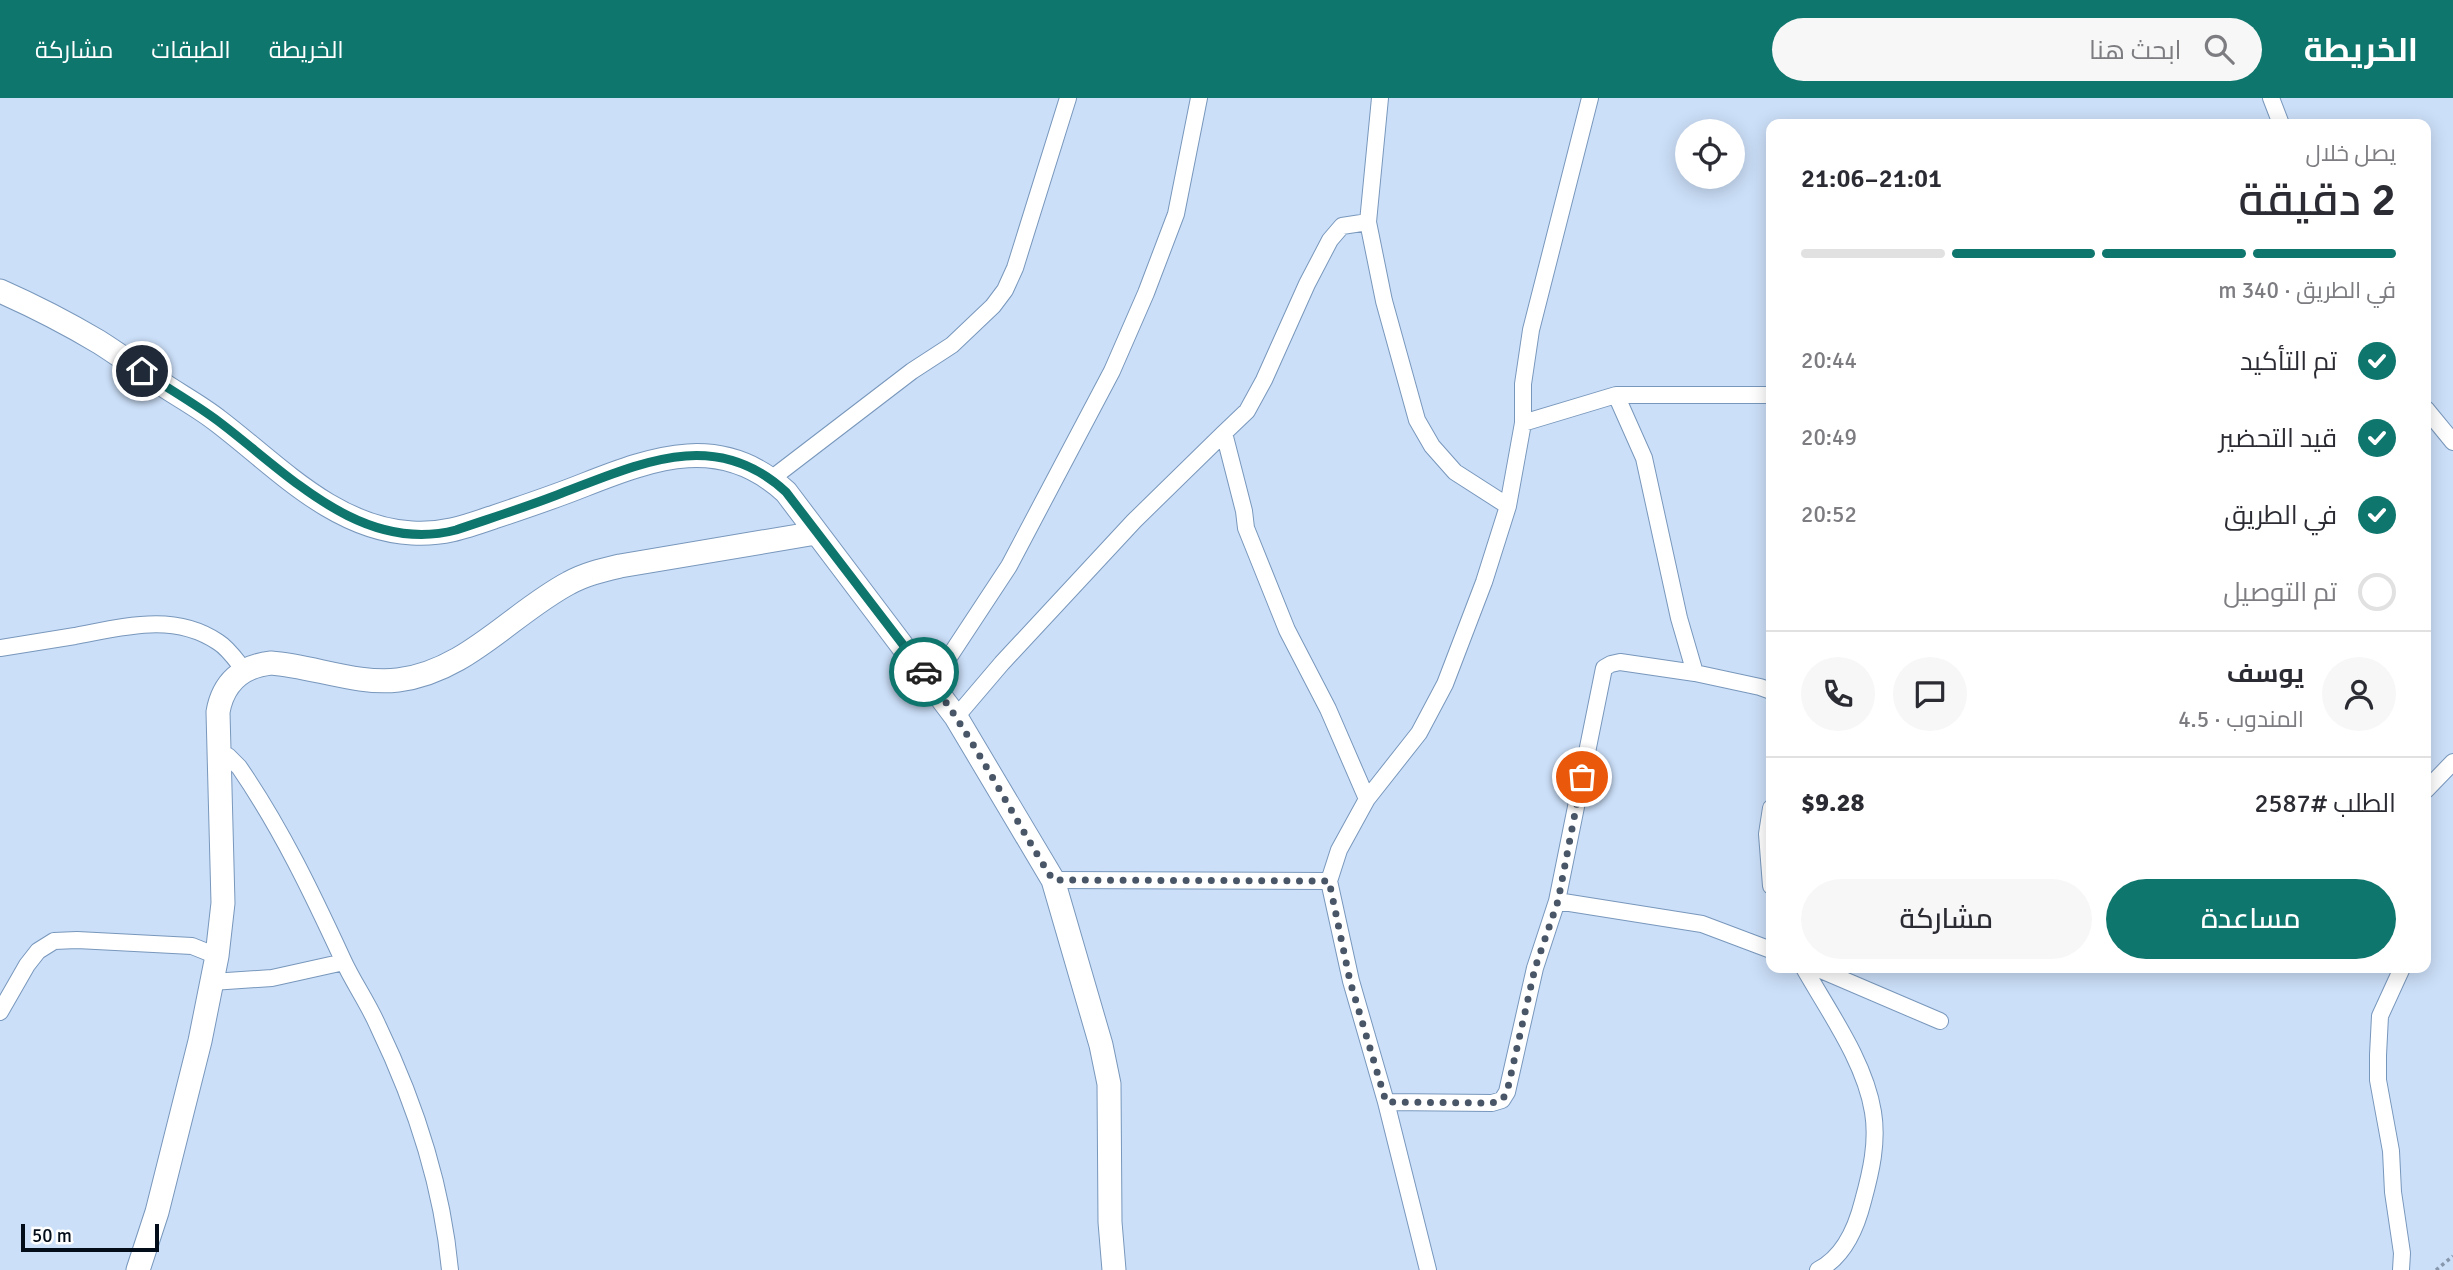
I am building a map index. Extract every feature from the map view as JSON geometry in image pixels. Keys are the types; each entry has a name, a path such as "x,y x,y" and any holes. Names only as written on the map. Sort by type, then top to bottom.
{"street":[{"path":"771,479 912,371 952,345 993,306 1014,268 1068,98"},
{"path":"932,683 1009,566 1112,371 1176,214 1199,98"},
{"path":"1380,98 1367,222 1384,301 1417,420 1432,446 1455,472 1508,506"},
{"path":"1428,1270 1386,1102 1350,981 1329,881 1339,850 1367,799 1419,733 1445,684 1484,582 1508,506 1522,423 1523,384 1531,330 1590,98"},
{"path":"2271,98 2279,119"},
{"path":"957,717 1002,663 1134,522 1247,411 1330,240 1342,226 1367,222"},
{"path":"0,291 100,343 217,420 264,460 335,511 389,530 444,533 636,465 676,456 704,454 742,464 771,479 786,492 957,717 1028,842 1053,880 1101,1045 1109,1084 1110,1223 1114,1270"},
{"path":"1522,423 1616,395 1766,395"},
{"path":"1616,395 1644,458 1679,618 1695,673"},
{"path":"2431,415 2453,442"},
{"path":"1224,433 1246,528 1287,630 1328,709 1367,799"},
{"path":"138,1270 157,1212 217,956 223,903 221,757 218,731 220,700 226,687 244,670 257,664 271,663 373,680 419,676 481,644 569,583 589,574 620,566 816,533"},
{"path":"0,648 126,626 162,624 187,627 221,643 244,670"},
{"path":"1386,1102 1492,1103 1502,1100 1507,1092 1535,968 1558,901 1604,668 1620,662 1695,673 1766,689"},
{"path":"221,757 228,756 239,767 297,862 344,962 378,1026 424,1139 435,1174 446,1230 450,1270"},
{"path":"2431,785 2453,762"},
{"path":"1053,880 1329,881"},
{"path":"1558,901 1702,923 1766,948"},
{"path":"0,1012 27,965 38,951 54,941 192,946 217,956"},
{"path":"212,982 272,978 344,962"},
{"path":"1807,973 1862,1071 1873,1111 1875,1140 1870,1175 1858,1223 1845,1247 1818,1270"},
{"path":"1828,973 1940,1021"},
{"path":"2400,973 2380,1016 2378,1080 2391,1151 2393,1192 2402,1253 2401,1270"}],"path":[{"path":"2436,1270 2453,1256"}],"way so far":[{"path":"924,672 957,717 1028,842 1053,880 1329,881 1350,981 1386,1102 1492,1103 1502,1100 1507,1092 1535,968 1558,901 1582,777"}],"route":[{"path":"142,371 217,420 264,460 335,511 389,530 444,533 456,530 636,465 676,456 704,454 742,464 771,479 786,492 924,672"}]}
